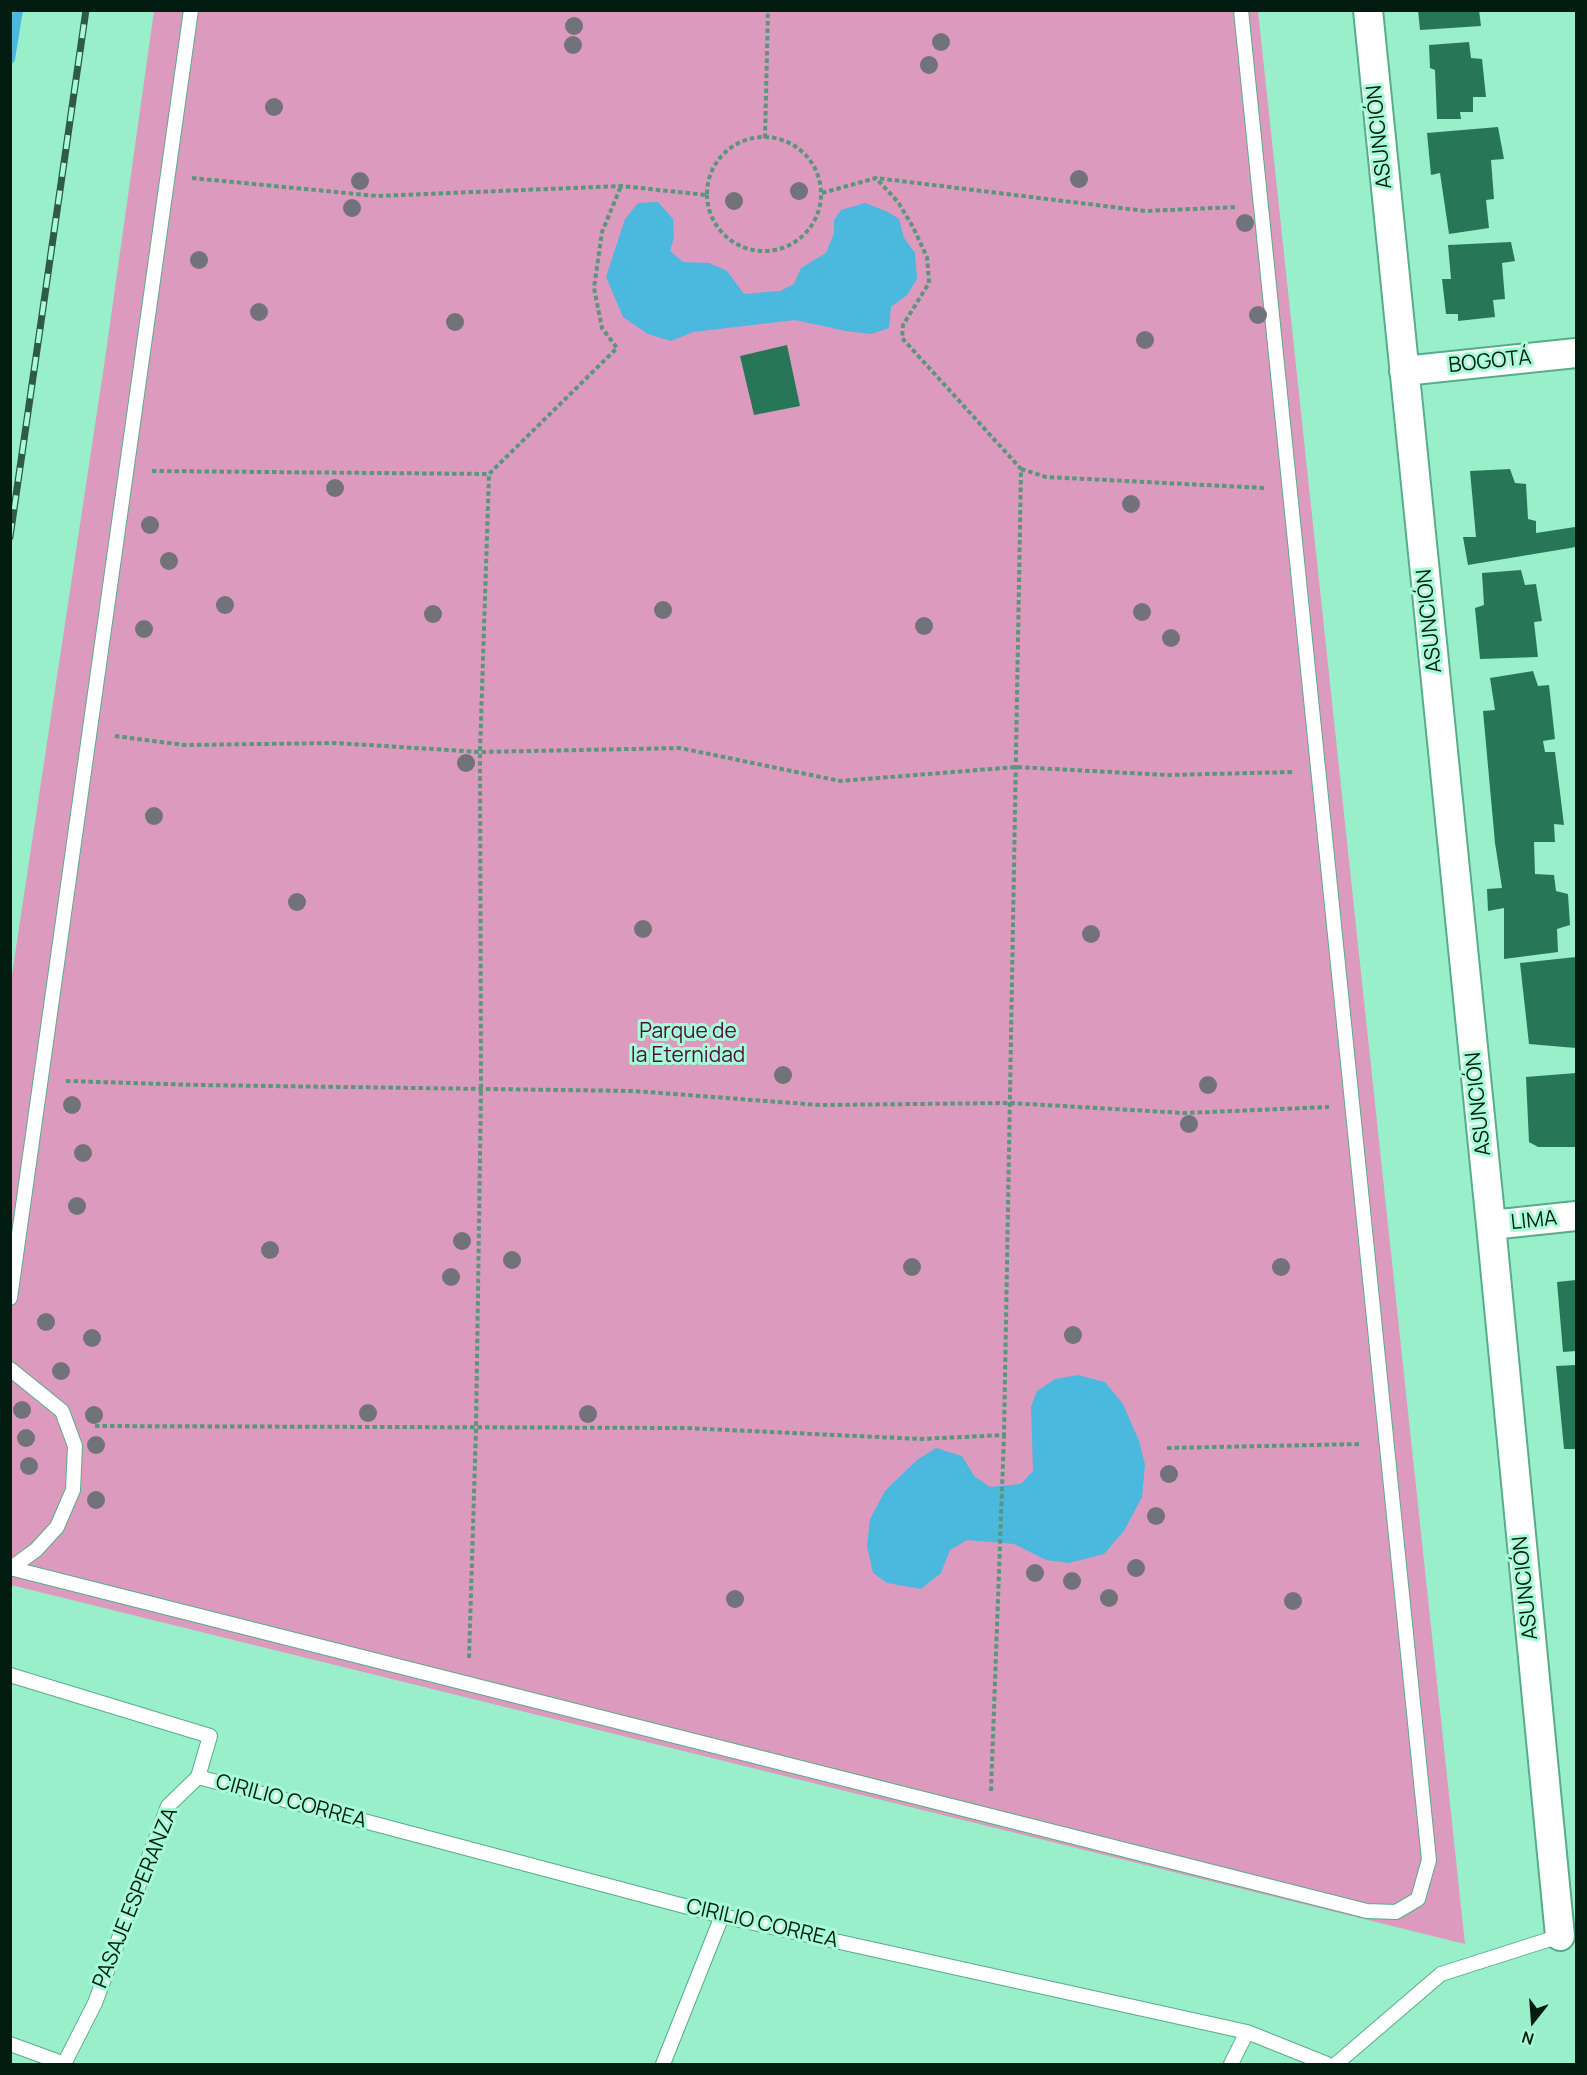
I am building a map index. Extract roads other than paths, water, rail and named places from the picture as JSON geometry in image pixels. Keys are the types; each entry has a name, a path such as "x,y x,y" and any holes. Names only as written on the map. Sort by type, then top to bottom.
{"street":[{"name":"ASUNCIÓN","path":"1368,10 1491,1225 1560,1936"},
{"name":"BOGOTÁ","path":"1404,371 1576,353"},
{"name":"LIMA","path":"1491,1225 1576,1216"}],"lane":[{"path":"10,1298 191,10"},
{"path":"11,1568 1367,1911 1396,1912 1418,1899 1430,1860 1241,10"},
{"path":"10,1369 62,1412 75,1446 73,1490 57,1527 36,1550 11,1568"},
{"path":"10,1675 210,1736 198,1778"},
{"name":"CIRILIO CORREA","path":"198,1778 722,1916 1247,2032 1327,2064"},
{"name":"PASAJE ESPERANZA","path":"64,2064 95,2003 168,1806 198,1778"},
{"path":"663,2064 722,1916"},
{"name":"ASUNCIÓN","path":"1336,2064 1442,1974 1560,1936"},
{"path":"1231,2064 1247,2032"},
{"path":"10,2044 64,2064"}],"water":[{"path":"658,202 673,219 674,238 670,251 683,262 709,263 727,271 744,294 780,291 794,284 801,268 826,253 834,233 834,220 841,210 865,203 899,219 904,238 915,253 917,279 907,295 891,307 889,328 871,334 795,320 693,332 671,341 648,334 623,317 606,277 625,219 638,203"},
{"path":"1078,1375 1105,1382 1123,1404 1139,1441 1145,1465 1142,1497 1124,1531 1104,1554 1069,1563 1046,1560 1014,1544 967,1540 950,1550 941,1573 921,1589 887,1583 873,1573 867,1546 870,1519 885,1491 917,1460 936,1448 962,1456 974,1476 990,1487 1021,1484 1033,1471 1031,1407 1037,1391 1055,1379"}],"waterway":[{"path":"10,59 18,10"}],"railway":[{"path":"10,537 86,10"}],"park label":[{"name":"Parque de la Eternidad","path":"688,1044"}]}
